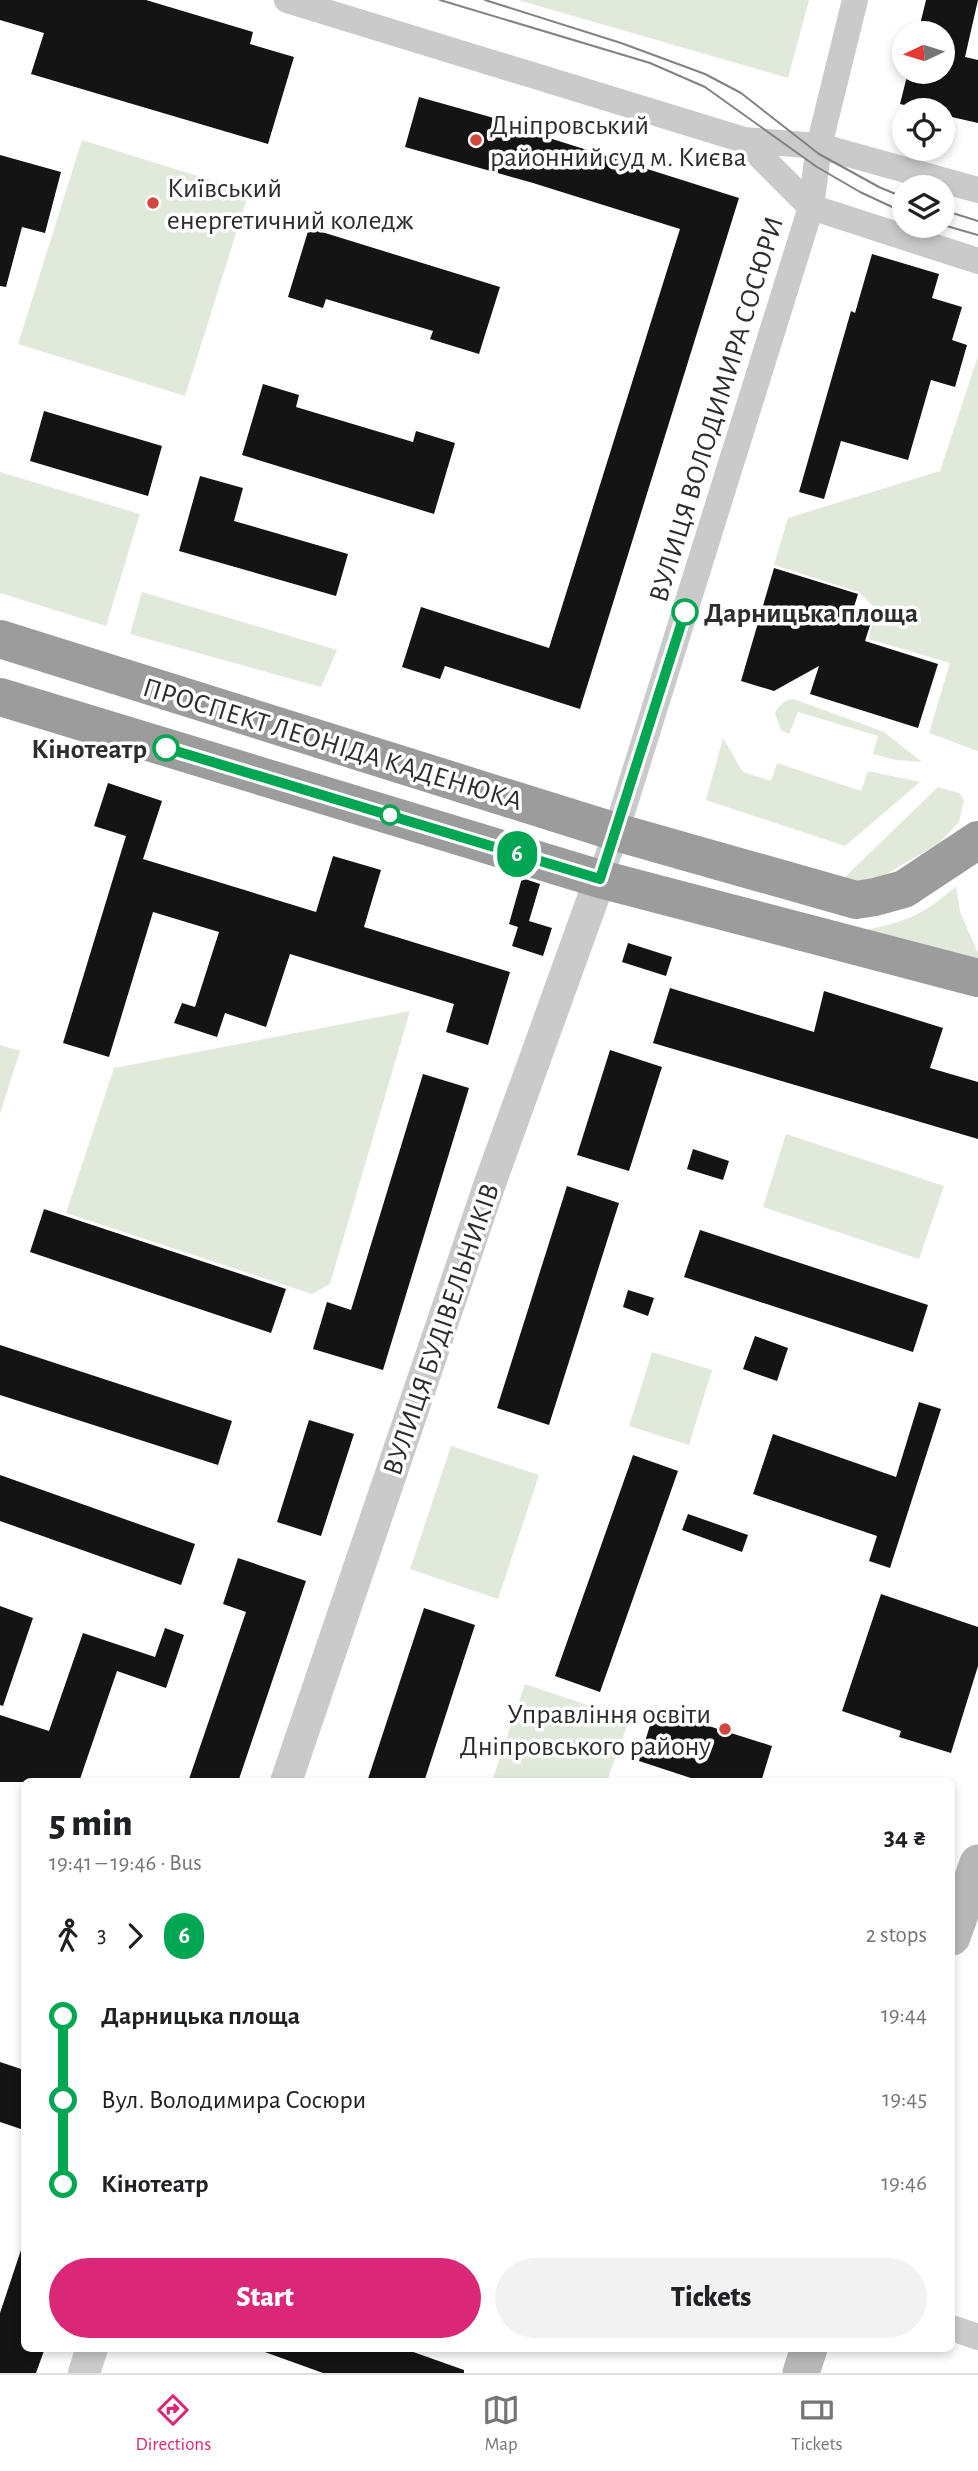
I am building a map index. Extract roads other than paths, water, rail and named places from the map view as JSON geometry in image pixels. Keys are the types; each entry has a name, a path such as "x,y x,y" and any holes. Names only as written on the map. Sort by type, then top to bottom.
{"highway":[{"name":"ПРОСПЕКТ ЛЕОНІДА КАДЕНЮКА","path":"0,639 616,832 856,900 904,888 978,840"},
{"name":"ПРОСПЕКТ ЛЕОНІДА КАДЕНЮКА","path":"0,697 600,879 978,978"}],"main road":[{"path":"955,1928 978,1863"},
{"path":"801,2373 808,2352"}],"street":[{"path":"287,0 744,140 819,146 978,190"},
{"name":"ВУЛИЦЯ ВОЛОДИМИРА СОСЮРИ","path":"600,879 811,207 819,146 855,0"},
{"path":"744,140 811,207 978,261"},
{"name":"ВУЛИЦЯ БУДІВЕЛЬНИКІВ","path":"287,1778 489,1186 600,879"},
{"path":"955,2329 978,2337"},
{"path":"84,2373 91,2352"}],"tram line":[{"path":"440,0 650,63 705,87 817,167 892,207"},
{"path":"485,0 621,43 705,74 741,93 819,154 892,192"},
{"path":"955,214 978,221"},
{"path":"955,228 978,235"}],"place":[{"name":"Дніпровський районний суд м. Києва","path":"476,140"},
{"name":"Київський енергетичний коледж","path":"153,203"},
{"name":"Дарницька площа","path":"685,612"},
{"name":"Кінотеатр","path":"166,748"},
{"name":"Управління освіти Дніпровського району","path":"725,1729"}]}
